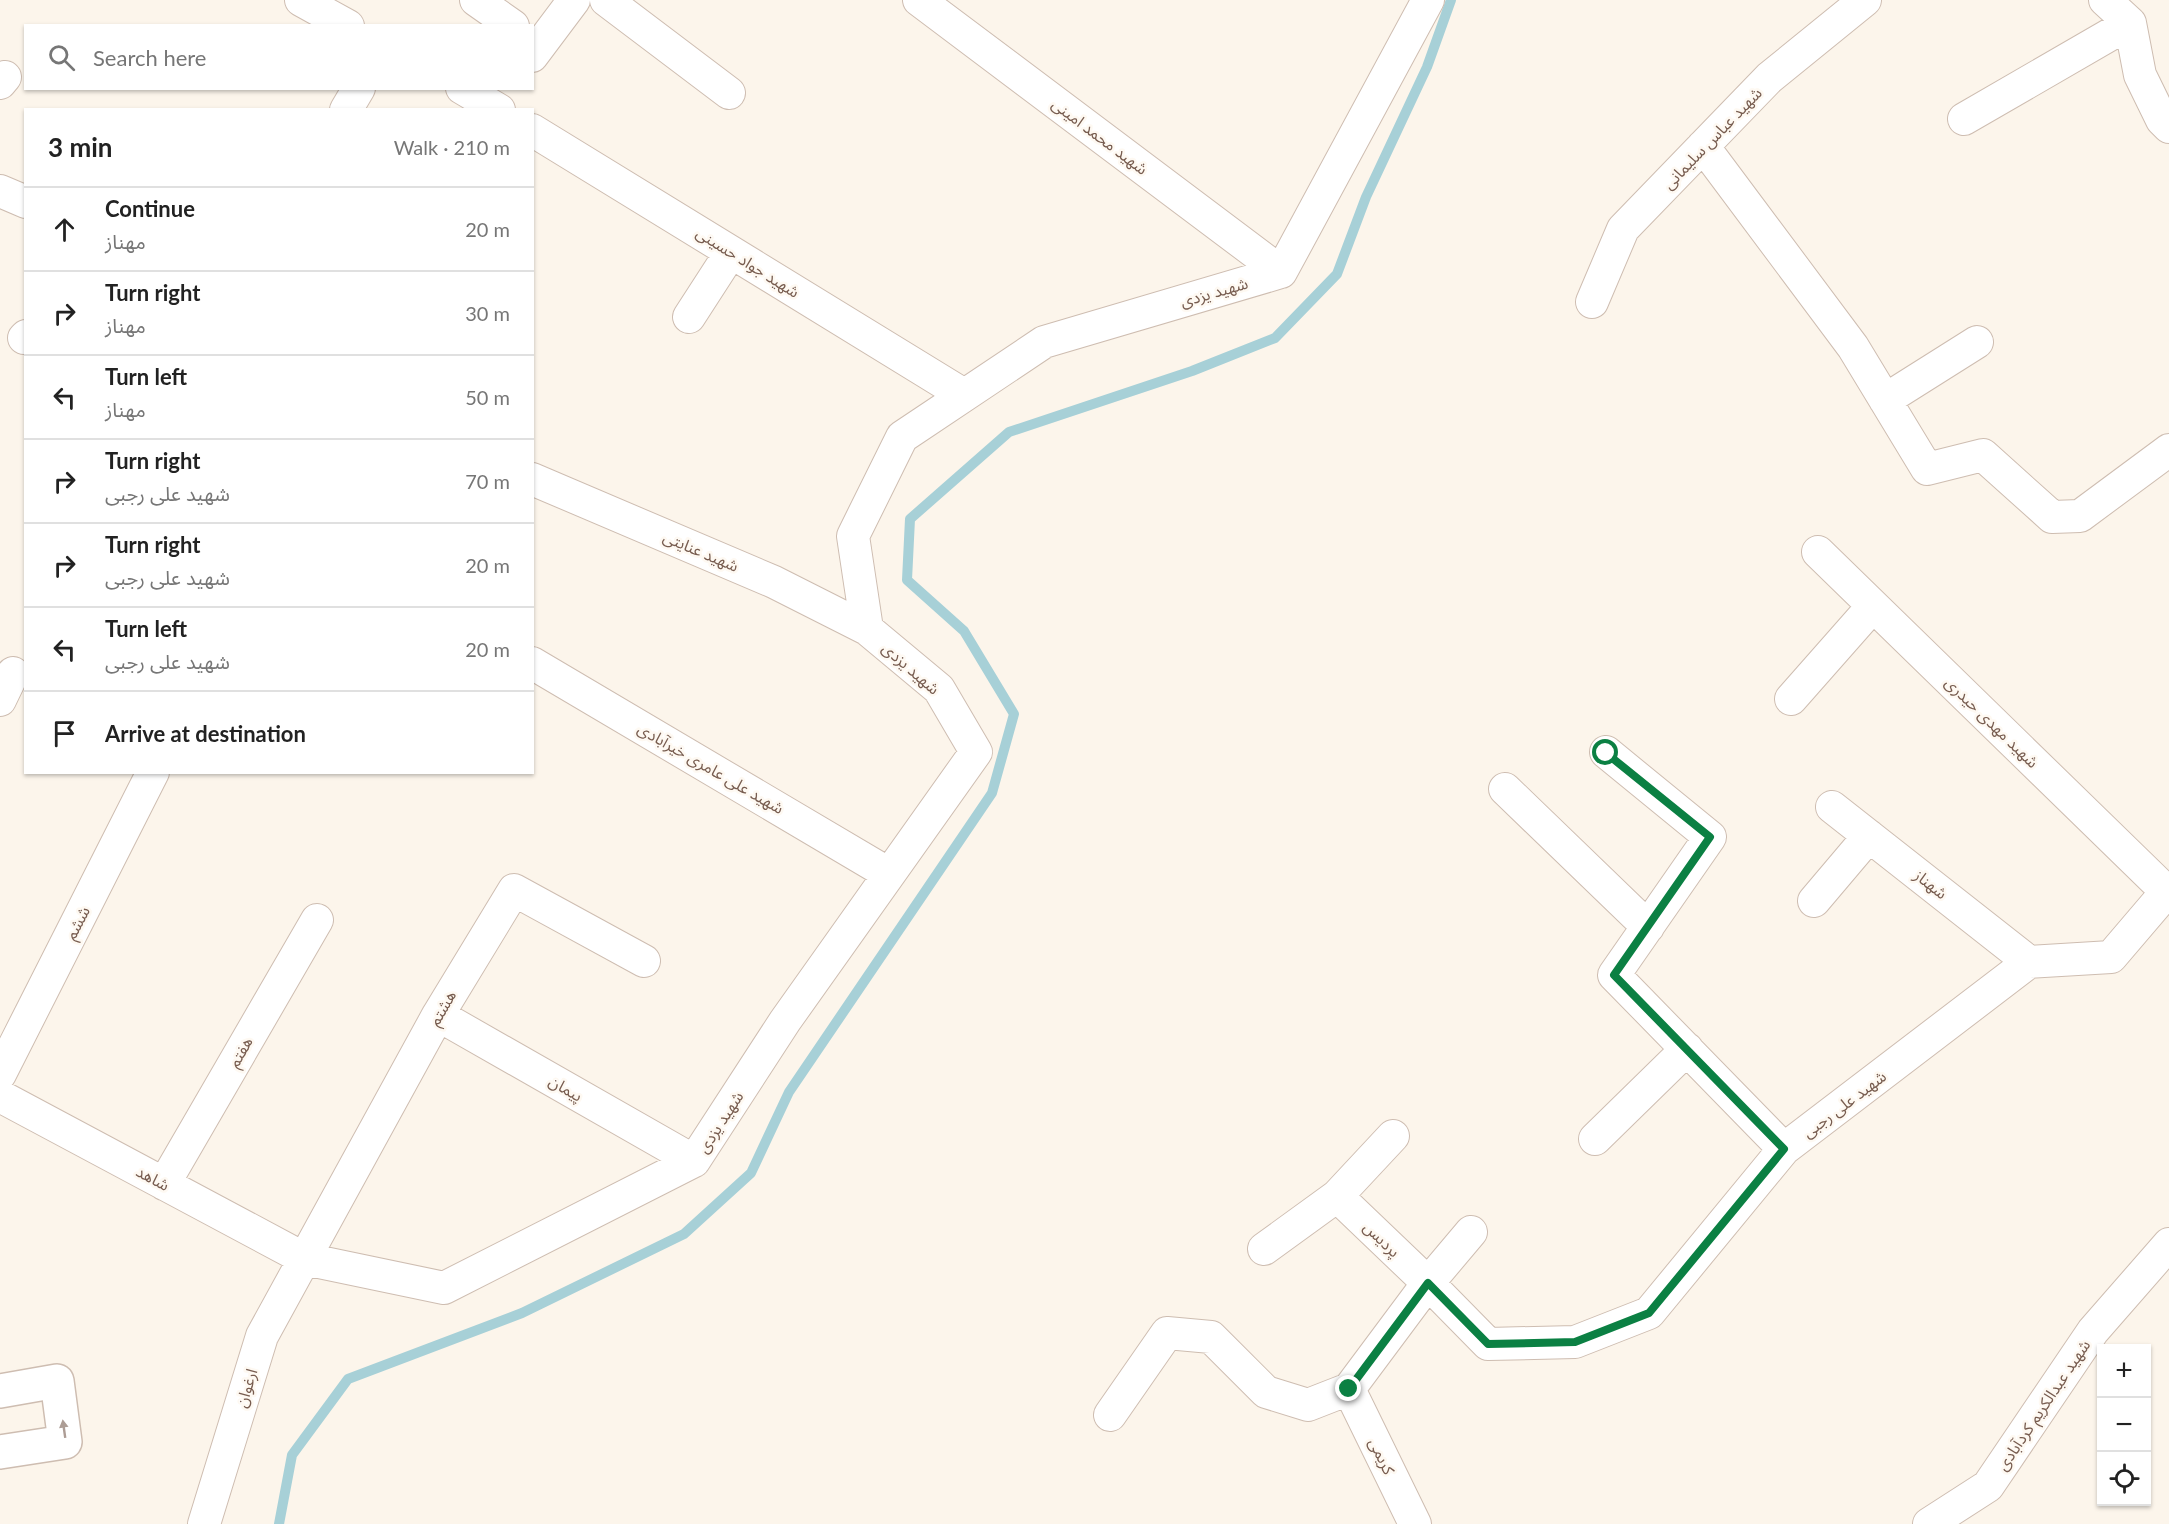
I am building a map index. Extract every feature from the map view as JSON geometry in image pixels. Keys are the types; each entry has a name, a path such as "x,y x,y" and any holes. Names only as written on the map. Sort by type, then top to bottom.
{"street":[{"path":"301,0 344,24"},
{"path":"476,0 510,24"},
{"path":"535,46 574,0"},
{"path":"606,0 729,93"},
{"name":"شهید محمد امینی","path":"919,0 1281,272"},
{"path":"1281,272 1428,0"},
{"name":"شهید عباس سلیمانی","path":"1592,302 1623,229 1769,78 1865,0"},
{"path":"2105,0 2130,23 2140,75 2163,120 2169,127"},
{"path":"1965,119 2130,23"},
{"path":"347,108 358,90"},
{"path":"468,90 501,102"},
{"name":"شهید جواد حسینی","path":"534,131 964,395"},
{"path":"1704,146 1853,347 1927,469 1983,455 2052,517 2080,516 2169,450"},
{"path":"689,317 731,252"},
{"name":"شهید یزدی","path":"306,1259 444,1288 694,1161 785,1021 976,752 939,688 867,629 853,536 902,437 1044,342 1281,272"},
{"path":"1885,400 1977,342"},
{"name":"شهید عنایتی","path":"534,480 774,582 867,629"},
{"name":"شهید مهدی حیدری","path":"1818,552 2168,890"},
{"path":"1791,699 1873,606"},
{"name":"شهید علی عامری خیرآبادی","path":"534,664 889,874"},
{"path":"1606,753 1710,837 1614,975 1784,1149"},
{"name":"ششم","path":"0,1074 152,774"},
{"path":"1504,789 1648,927"},
{"name":"شهناز","path":"1832,807 2029,962"},
{"path":"1814,901 1869,836"},
{"name":"هشتم","path":"306,1259 438,1015 514,890 644,961"},
{"path":"2029,962 2111,957 2168,890"},
{"name":"هفتم","path":"164,1184 317,920"},
{"name":"شهید علی رجبی","path":"1428,1283 1488,1344 1575,1342 1649,1313 1784,1149 2029,962"},
{"name":"پیمان","path":"438,1015 694,1161"},
{"path":"1595,1139 1687,1049"},
{"name":"شاهد","path":"0,1096 306,1259"},
{"path":"1264,1249 1337,1196 1393,1136"},
{"name":"پردیس","path":"1337,1196 1428,1283"},
{"path":"1110,1415 1167,1333 1211,1337 1266,1392 1308,1405 1349,1389 1428,1283 1471,1233"},
{"name":"شهید عبدالکریم کردآبادی","path":"1929,1524 1988,1486 2093,1331 2169,1244"},
{"name":"ارغوان","path":"204,1524 262,1336 306,1259"},
{"path":"0,1391 57,1381 66,1442 0,1452"},
{"name":"کریمی","path":"1349,1389 1415,1524"}],"waterway":[{"path":"279,1524 292,1455 348,1379 522,1313 684,1234 751,1173 789,1092 992,793 1014,714 964,631 907,580 910,519 1009,432 1192,371 1275,338 1337,274 1366,197 1427,67 1451,0"}],"route":[{"path":"1349,1389 1428,1283 1488,1344 1575,1342 1649,1313 1784,1149 1614,975 1710,837 1606,753"}]}
